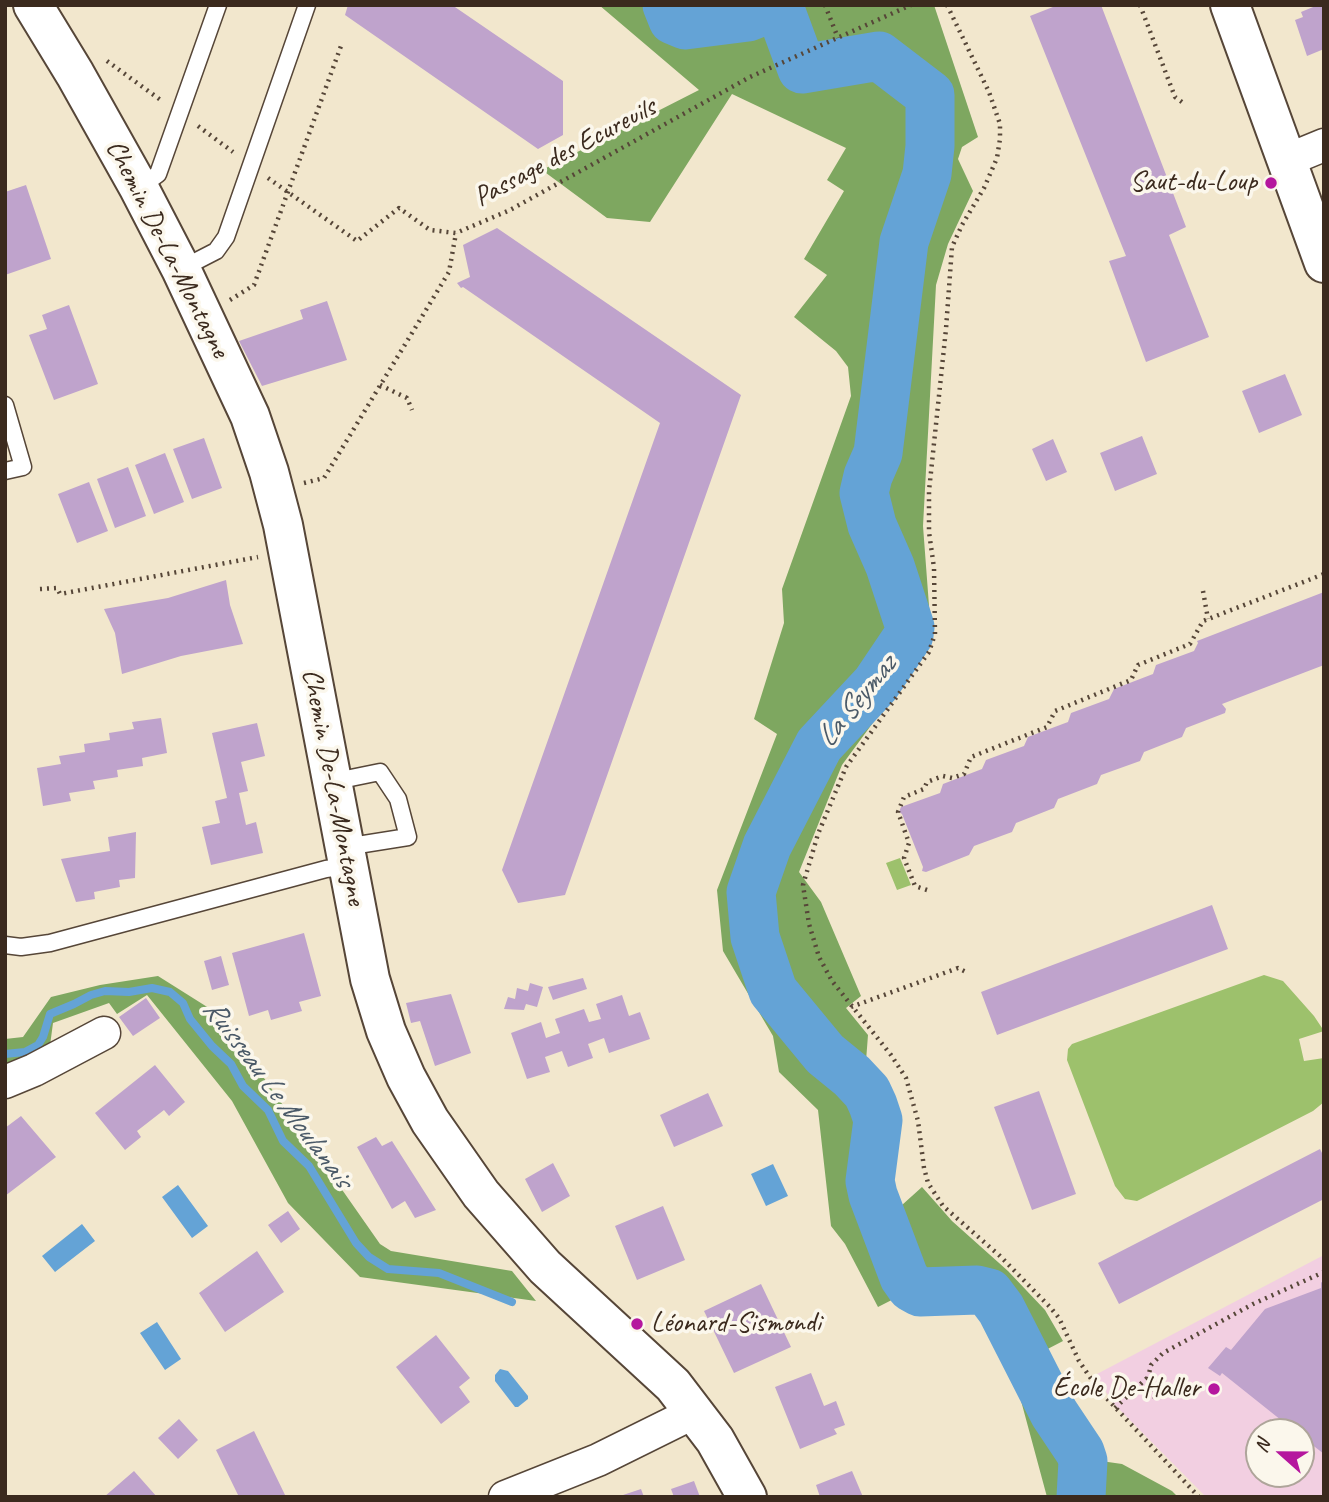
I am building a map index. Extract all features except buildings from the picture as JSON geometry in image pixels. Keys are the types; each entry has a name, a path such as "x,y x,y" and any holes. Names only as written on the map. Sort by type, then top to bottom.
{"street":[{"name":"Chemin De-La-Montagne","path":"33,5 139,188 250,416 283,525 370,979 386,1031 406,1077 430,1121 481,1194 545,1267 652,1364 695,1412 715,1440 747,1497"},
{"path":"1230,5 1324,263"},
{"path":"1285,161 1324,145"},
{"path":"5,1082 34,1070 104,1033"},
{"path":"505,1497 598,1460 695,1412"}],"lane":[{"path":"139,188 158,174 218,5"},
{"path":"181,270 216,251 226,237 307,5"},
{"path":"5,405 23,467 5,471"},
{"path":"5,945 21,947 50,943 326,869 346,857 408,837 398,799 380,772 331,782"}],"path":[{"path":"825,5 838,38 911,5"},
{"path":"947,5 993,101 1000,124 1000,139 997,158 984,188 952,247 929,491 935,634 929,652 846,767 818,834 803,885 809,924 819,957 832,981 906,1078 918,1121 924,1168 933,1191 943,1206 1000,1256 1050,1307 1059,1318 1079,1361 1115,1408 1199,1497"},
{"path":"1140,5 1175,97 1186,105"},
{"name":"Passage des Ecureuils","path":"399,208 430,230 456,233 510,210 750,77 838,38"},
{"path":"220,306 254,285 341,46"},
{"path":"293,485 324,478 449,272 456,233"},
{"path":"380,385 407,398 412,410"},
{"path":"40,589 57,589 60,594 264,556"},
{"path":"927,890 915,886 904,858 909,844 898,812 904,797 924,789 927,782 943,776 951,778 964,774 971,757 1047,727 1055,711 1131,680 1138,665 1190,644 1203,621 1324,574"},
{"path":"1203,591 1208,619"},
{"path":"851,1007 958,968 965,972"},
{"path":"1155,1398 1149,1389 1148,1378 1151,1365 1163,1353 1253,1304 1324,1272"},
{"path":"1115,1408 1148,1378"}],"shaded area":[{"name":"École De-Haller","path":"1324,1255 1324,1497 1206,1497 1113,1403 1095,1375"}],"green space":[{"path":"599,5 934,5 978,137 962,147 958,159 973,191 948,244 936,285 923,526 930,619 905,679 842,765 799,872 821,902 861,996 846,1008 868,1035 866,1061 891,1097 895,1121 889,1172 902,1205 922,1187 952,1221 1008,1271 1045,1310 1063,1341 1038,1354 1022,1321 987,1282 969,1278 923,1284 878,1307 845,1244 831,1226 818,1110 779,1072 773,1036 723,951 717,890 777,734 754,719 784,623 782,589 851,396 848,367 836,351 794,317 827,275 804,259 844,191 827,180 846,148 732,94 650,222 607,218 542,170 699,90"},
{"path":"900,858 911,885 897,890 886,863"},
{"path":"1264,975 1283,981 1324,1031 1299,1039 1304,1061 1324,1058 1324,1102 1313,1111 1137,1201 1125,1199 1115,1186 1067,1060 1068,1049 1072,1044"},
{"path":"158,976 212,1010 236,1038 380,1244 391,1251 512,1271 536,1301 360,1277 288,1203 232,1101 147,995 117,1014 109,1003 53,1023 49,1053 5,1071 5,1039 23,1037 51,997 100,985"},
{"path":"1062,1383 1094,1460 1122,1464 1172,1491 1178,1497 1047,1497 1020,1397"}],"water":[{"path":"773,1164 788,1196 766,1206 751,1174"},
{"path":"178,1185 208,1226 192,1238 162,1197"},
{"path":"82,1224 95,1241 55,1272 42,1256"},
{"path":"157,1322 181,1359 165,1370 140,1333"},
{"path":"500,1369 508,1371 528,1396 518,1407 515,1407 495,1381 495,1375"}],"waterway":[{"name":"La Seymaz","path":"667,5 673,20 685,25 748,17 771,8 781,12 802,69 879,56 930,95 927,174 904,242 878,453 864,493 872,525 890,566 910,627 909,635 876,684 819,745 767,846 751,892 755,937 773,991 825,1054 867,1092 873,1105 878,1120 870,1181 904,1277 911,1287 920,1292 977,1290 989,1293 1001,1309 1054,1413 1080,1452 1083,1461 1081,1497"},
{"name":"Ruisseau Le Moulanais","path":"5,1054 25,1052 38,1045 50,1014 91,995 105,991 129,992 152,988 170,992 183,1003 190,1019 212,1046 231,1064 243,1086 268,1110 283,1141 309,1166 356,1243 369,1257 388,1269 439,1273 512,1302"}],"place":[{"name":"Saut-du-Loup","path":"1271,183"},
{"name":"Léonard-Sismondi","path":"637,1324"},
{"name":"École De-Haller","path":"1214,1389"}]}
